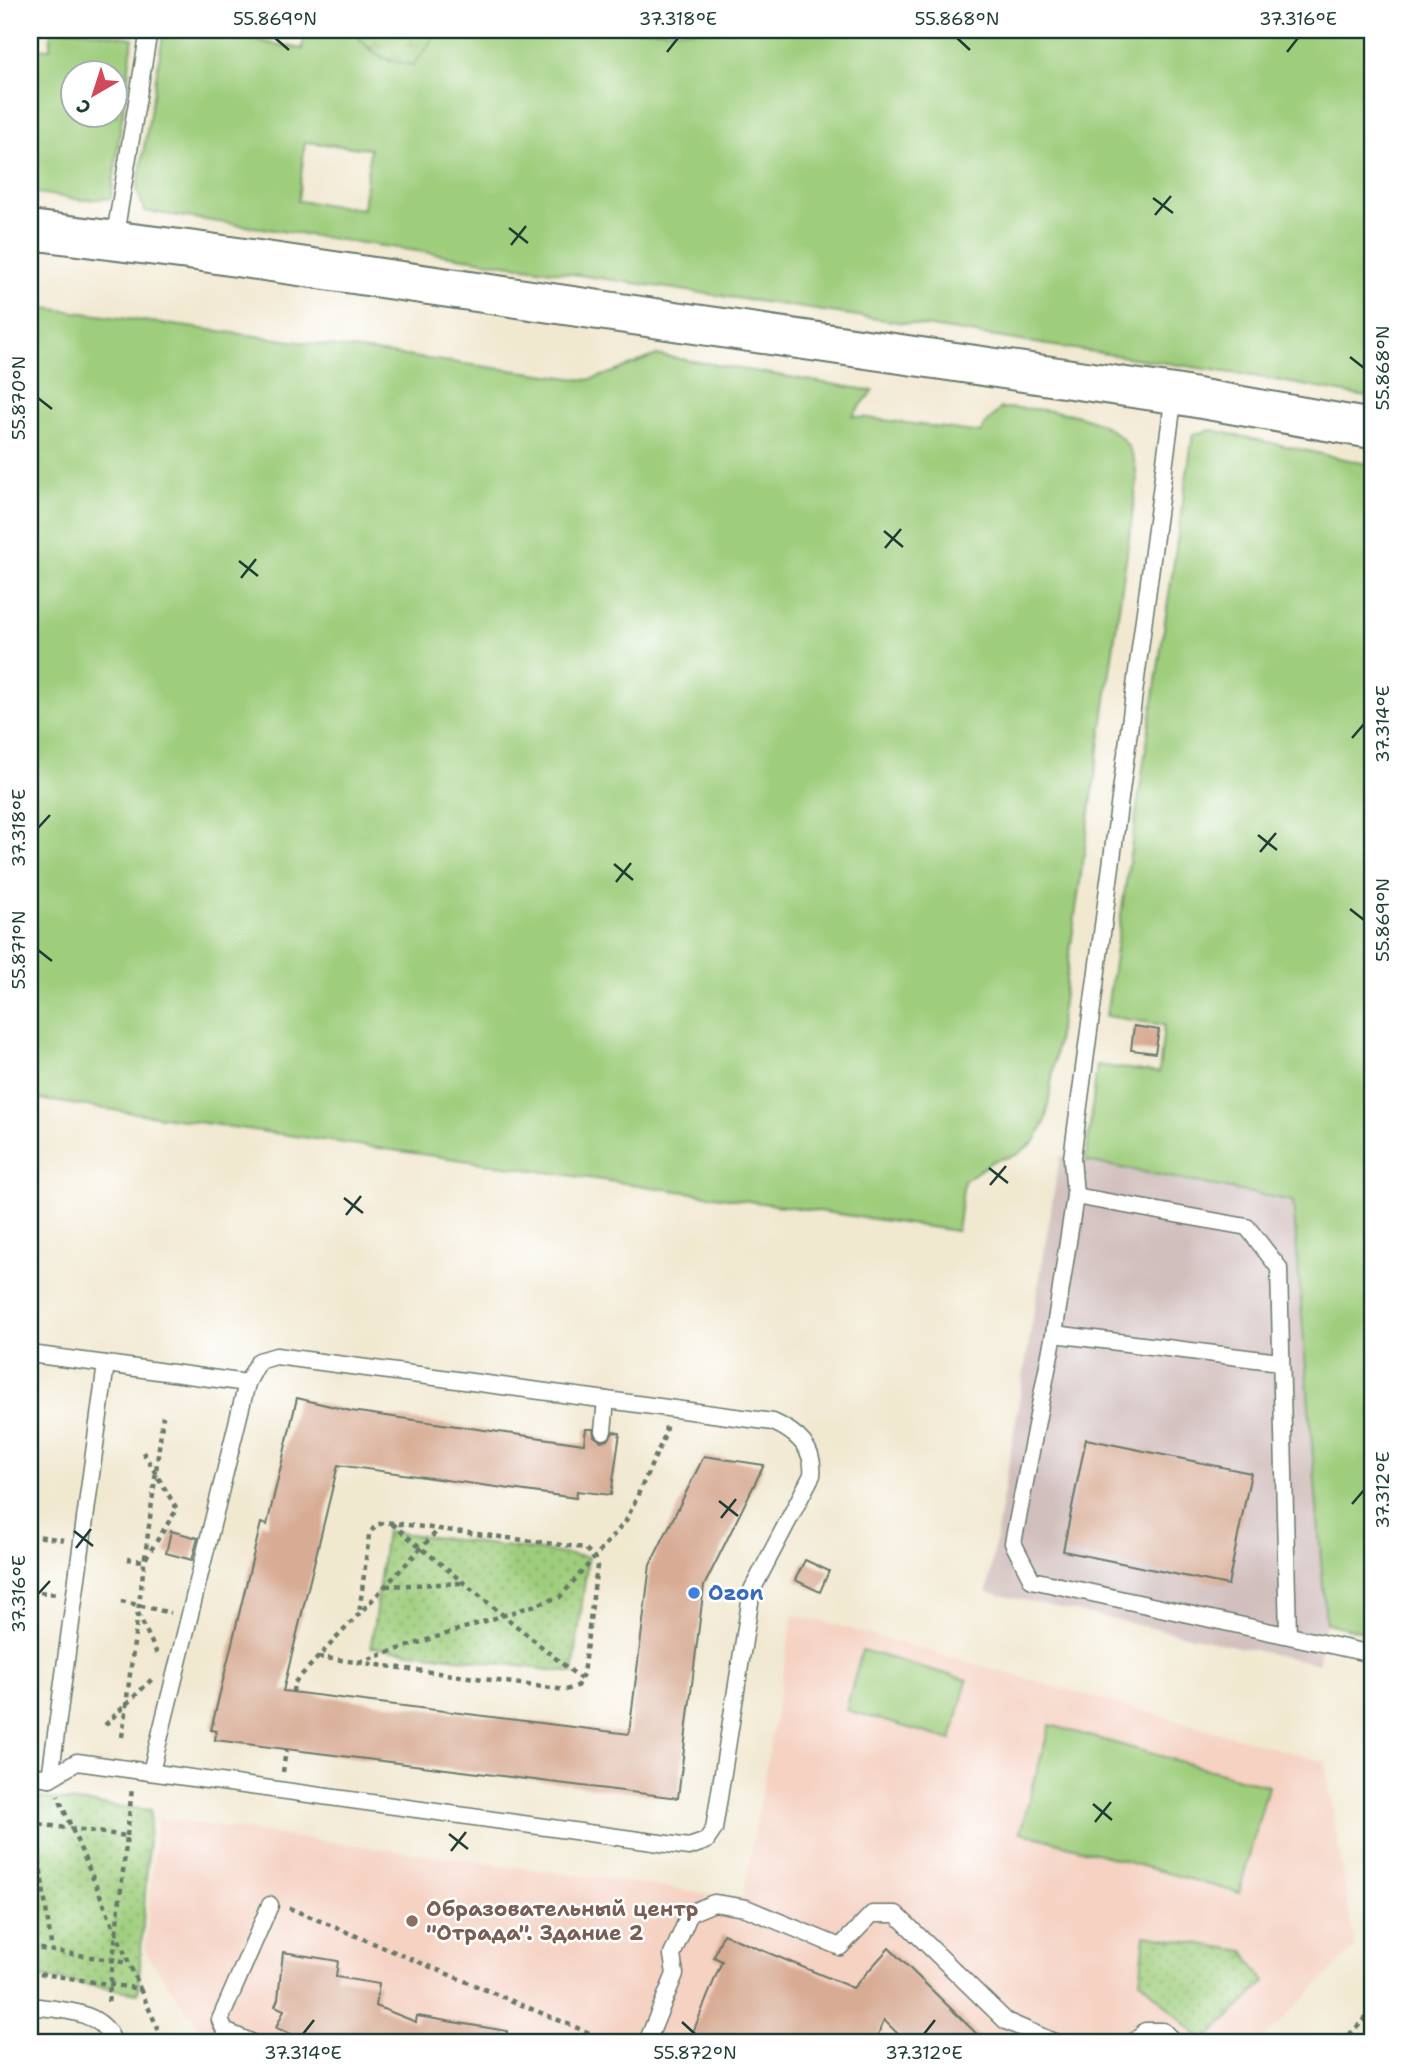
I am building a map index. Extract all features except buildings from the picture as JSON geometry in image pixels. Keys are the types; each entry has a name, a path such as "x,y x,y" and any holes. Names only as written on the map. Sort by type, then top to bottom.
{"street":[{"path":"30,230 1174,394 1372,429"}],"lane":[{"path":"114,241 149,30"},
{"path":"1174,394 1072,1158 1075,1196 1054,1334 1013,1543 1032,1580 1372,1654"},
{"path":"1075,1196 1247,1227 1279,1268 1288,1635"},
{"path":"1054,1334 1280,1362"},
{"path":"30,1354 247,1383"},
{"path":"30,1776 50,1778 77,1762 689,1847 706,1841 714,1829 752,1590 812,1475 813,1464 809,1451 789,1429 773,1422 276,1356 259,1361 247,1383 151,1772"},
{"path":"50,1778 106,1364"},
{"path":"603,1431 606,1400"},
{"path":"647,2042 675,1974 672,1955 690,1913 714,1903 746,1908 839,1947 872,1914 896,1914 1006,2021 1054,2042"},
{"path":"251,2042 225,2031 220,2020 270,1905"},
{"path":"30,2006 81,2014 99,2021 113,2042"},
{"path":"1135,2042 1145,2031 1163,2031 1174,2042"}],"path":[{"path":"356,1662 560,1597 626,1521 665,1435 667,1408"},
{"path":"122,1737 163,1416"},
{"path":"141,1449 177,1509 145,1561"},
{"path":"318,1657 566,1690 577,1686 580,1679 597,1566 594,1557 585,1548 385,1522 374,1526 369,1535 359,1614"},
{"path":"391,1522 580,1679"},
{"path":"293,1692 294,1683 439,1529"},
{"path":"30,1535 82,1542"},
{"path":"127,1559 145,1561"},
{"path":"386,1586 465,1583"},
{"path":"121,1601 189,1618"},
{"path":"138,1612 163,1667"},
{"path":"105,1725 154,1677"},
{"path":"99,2021 108,2004 111,1984 134,1770"},
{"path":"50,1778 164,2042"},
{"path":"32,1823 127,1836"},
{"path":"30,1835 32,1823"},
{"path":"32,1823 52,1951"},
{"path":"270,1905 282,1906 611,2042"},
{"path":"30,1947 128,1963"},
{"path":"30,1972 140,1989"},
{"path":"1342,2042 1372,2012"}],"shaded area":[{"path":"1060,1156 1293,1201 1326,1623 1318,1664 987,1592"},
{"path":"793,1615 1325,1762 1355,1947 1261,2042 215,2042 207,2039 145,1951 157,1818 743,1898"}],"green space":[{"path":"51,30 77,30 133,38 130,60 60,60 60,130 120,130 111,198 82,200 30,192 30,48 50,49"},
{"path":"164,30 197,30 302,49 306,30 356,30 355,33 371,51 390,62 428,46 436,30 1372,30 1372,398 1265,378 878,319 145,211 137,190","holes":["305,142 370,149 363,209 298,201"]},
{"path":"356,30 436,30 428,46 413,65 380,56 362,41 355,33"},
{"path":"30,306 586,380 657,355 873,391 852,416 982,433 984,426 1001,408 1037,409 1078,416 1113,431 1126,444 1134,460 1137,482 1046,1120 1035,1141 1016,1155 993,1161 964,1181 957,1231 30,1098"},
{"path":"1212,430 1372,465 1372,1634 1326,1623 1293,1201 1086,1161 1097,1065 1159,1073 1164,1025 1106,1016 1193,434"},
{"path":"386,1531 588,1557 573,1673 371,1647"},
{"path":"862,1650 967,1680 951,1740 846,1710"},
{"path":"1050,1725 1268,1786 1239,1893 1020,1832"},
{"path":"30,1797 151,1810 138,1993 30,1976"},
{"path":"1145,1935 1244,1951 1265,1982 1204,2042 1140,1980"}],"place":[{"name":"Ozon","path":"694,1593"},
{"name":"Образовательный центр \"Отрада\". Здание 2","path":"412,1921"}]}
